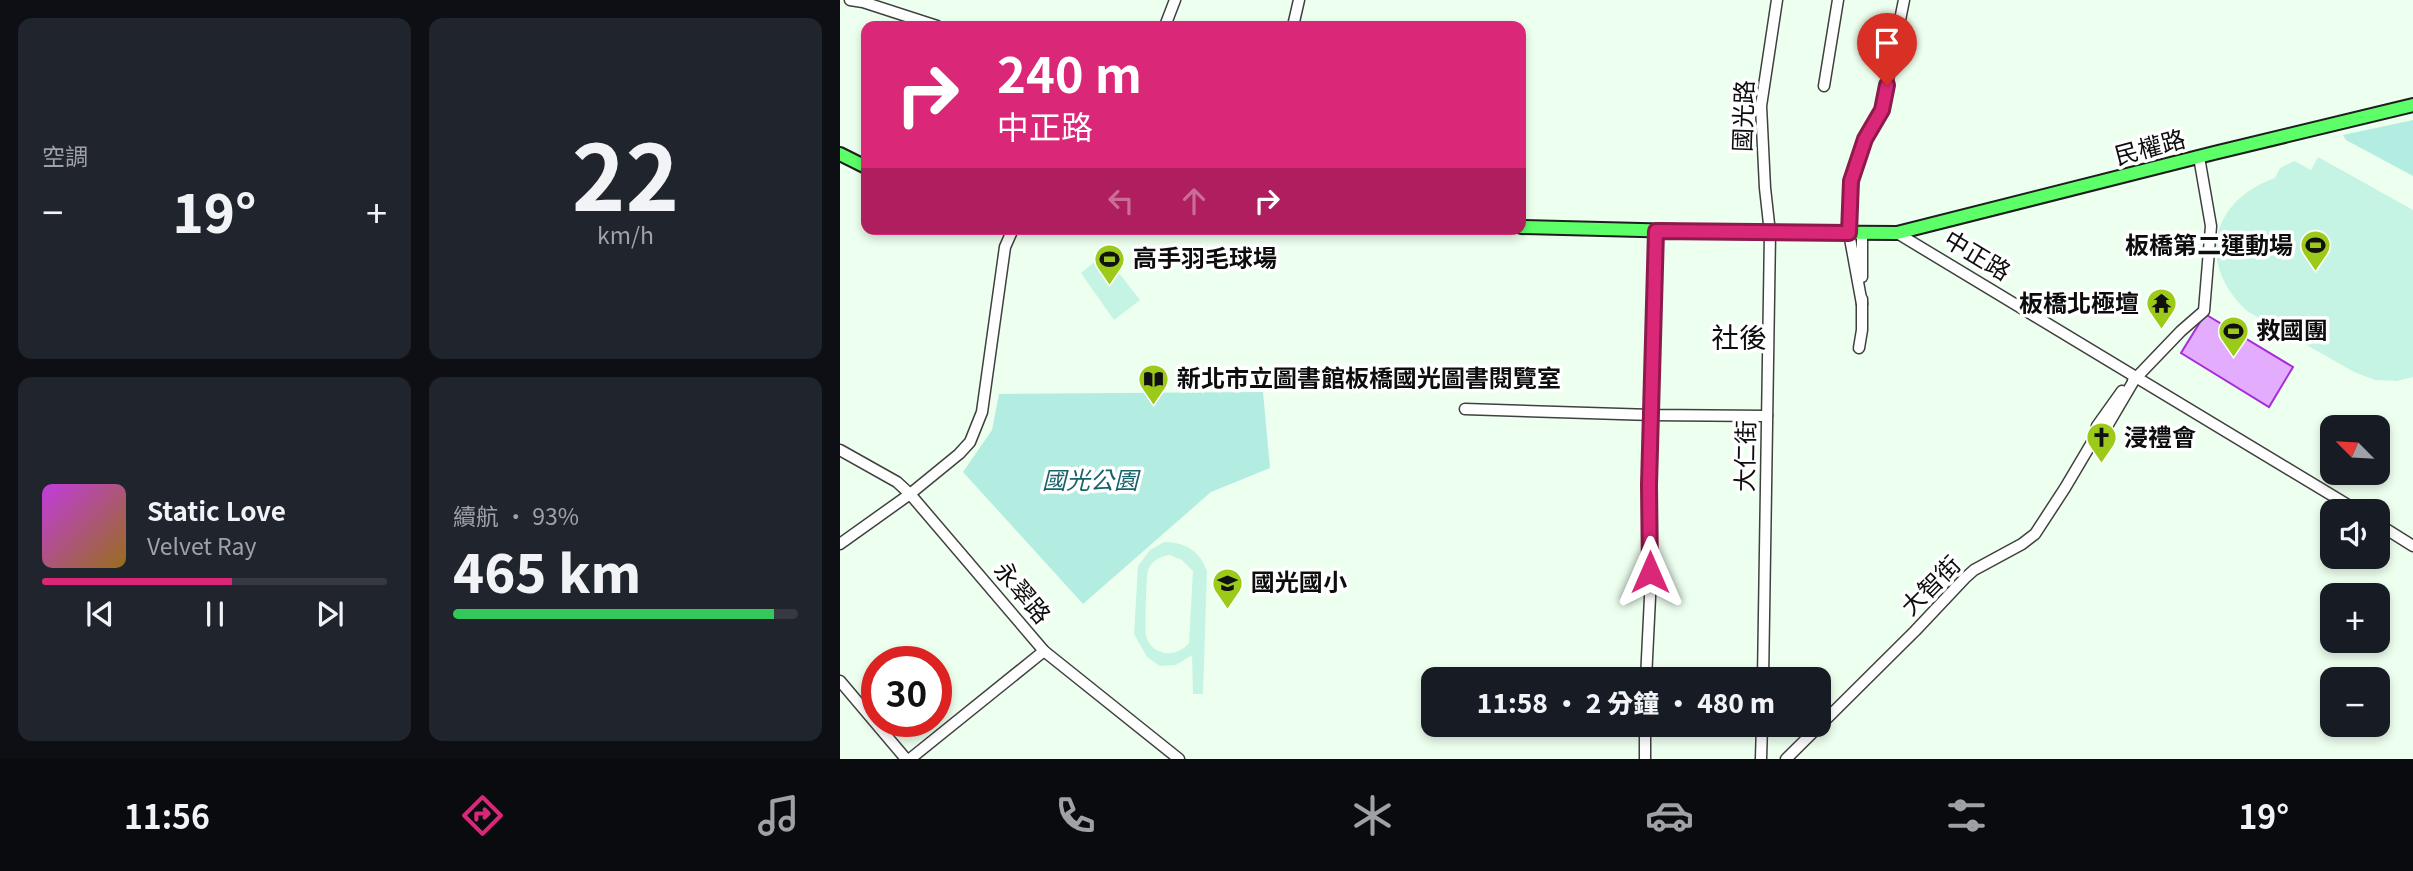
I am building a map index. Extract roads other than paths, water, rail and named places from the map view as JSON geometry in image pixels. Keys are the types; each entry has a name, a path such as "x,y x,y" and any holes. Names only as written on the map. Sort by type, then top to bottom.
{"main road":[{"name":"民權路","path":"1897,233 2413,105"},
{"path":"840,154 861,164"},
{"name":"中正路","path":"1526,227 1897,233"}],"street":[{"path":"1167,21 1175,0"},
{"path":"1294,21 1299,0"},
{"name":"國光路","path":"1770,233 1761,106 1777,0"},
{"path":"1824,86 1838,0"},
{"path":"1859,348 1862,304 1851,181 1865,139 1882,110 1904,0"},
{"path":"840,1 863,2 922,21"},
{"name":"大智街","path":"1786,759 1965,578 2035,534 2094,439 2106,428 2136,377 2203,311 2211,226 2199,157"},
{"path":"1647,667 1656,231"},
{"name":"大仁街","path":"1763,667 1770,233"},
{"name":"中正路","path":"1897,233 2338,499"},
{"path":"840,544 910,494 970,442 982,412 1006,247 1011,235"},
{"path":"1465,409 1767,416"},
{"name":"永翠路","path":"840,450 897,482 1044,651 1179,759"},
{"path":"2390,532 2413,546"},
{"path":"840,681 908,759 1044,651"},
{"path":"1644,759 1645,737"},
{"path":"1762,737 1762,759"}],"place":[{"name":"板橋第二運動場","path":"2316,273"},
{"name":"高手羽毛球場","path":"1110,286"},
{"name":"板橋北極壇","path":"2162,331"},
{"name":"救國團","path":"2233,358"},
{"name":"新北市立圖書館板橋國光圖書閱覽室","path":"1154,406"},
{"name":"浸禮會","path":"2101,465"},
{"name":"國光國小","path":"1228,610"}],"district":[{"name":"社後","path":"1739,338"}],"park label":[{"name":"國光公園","path":"1090,481"}]}
